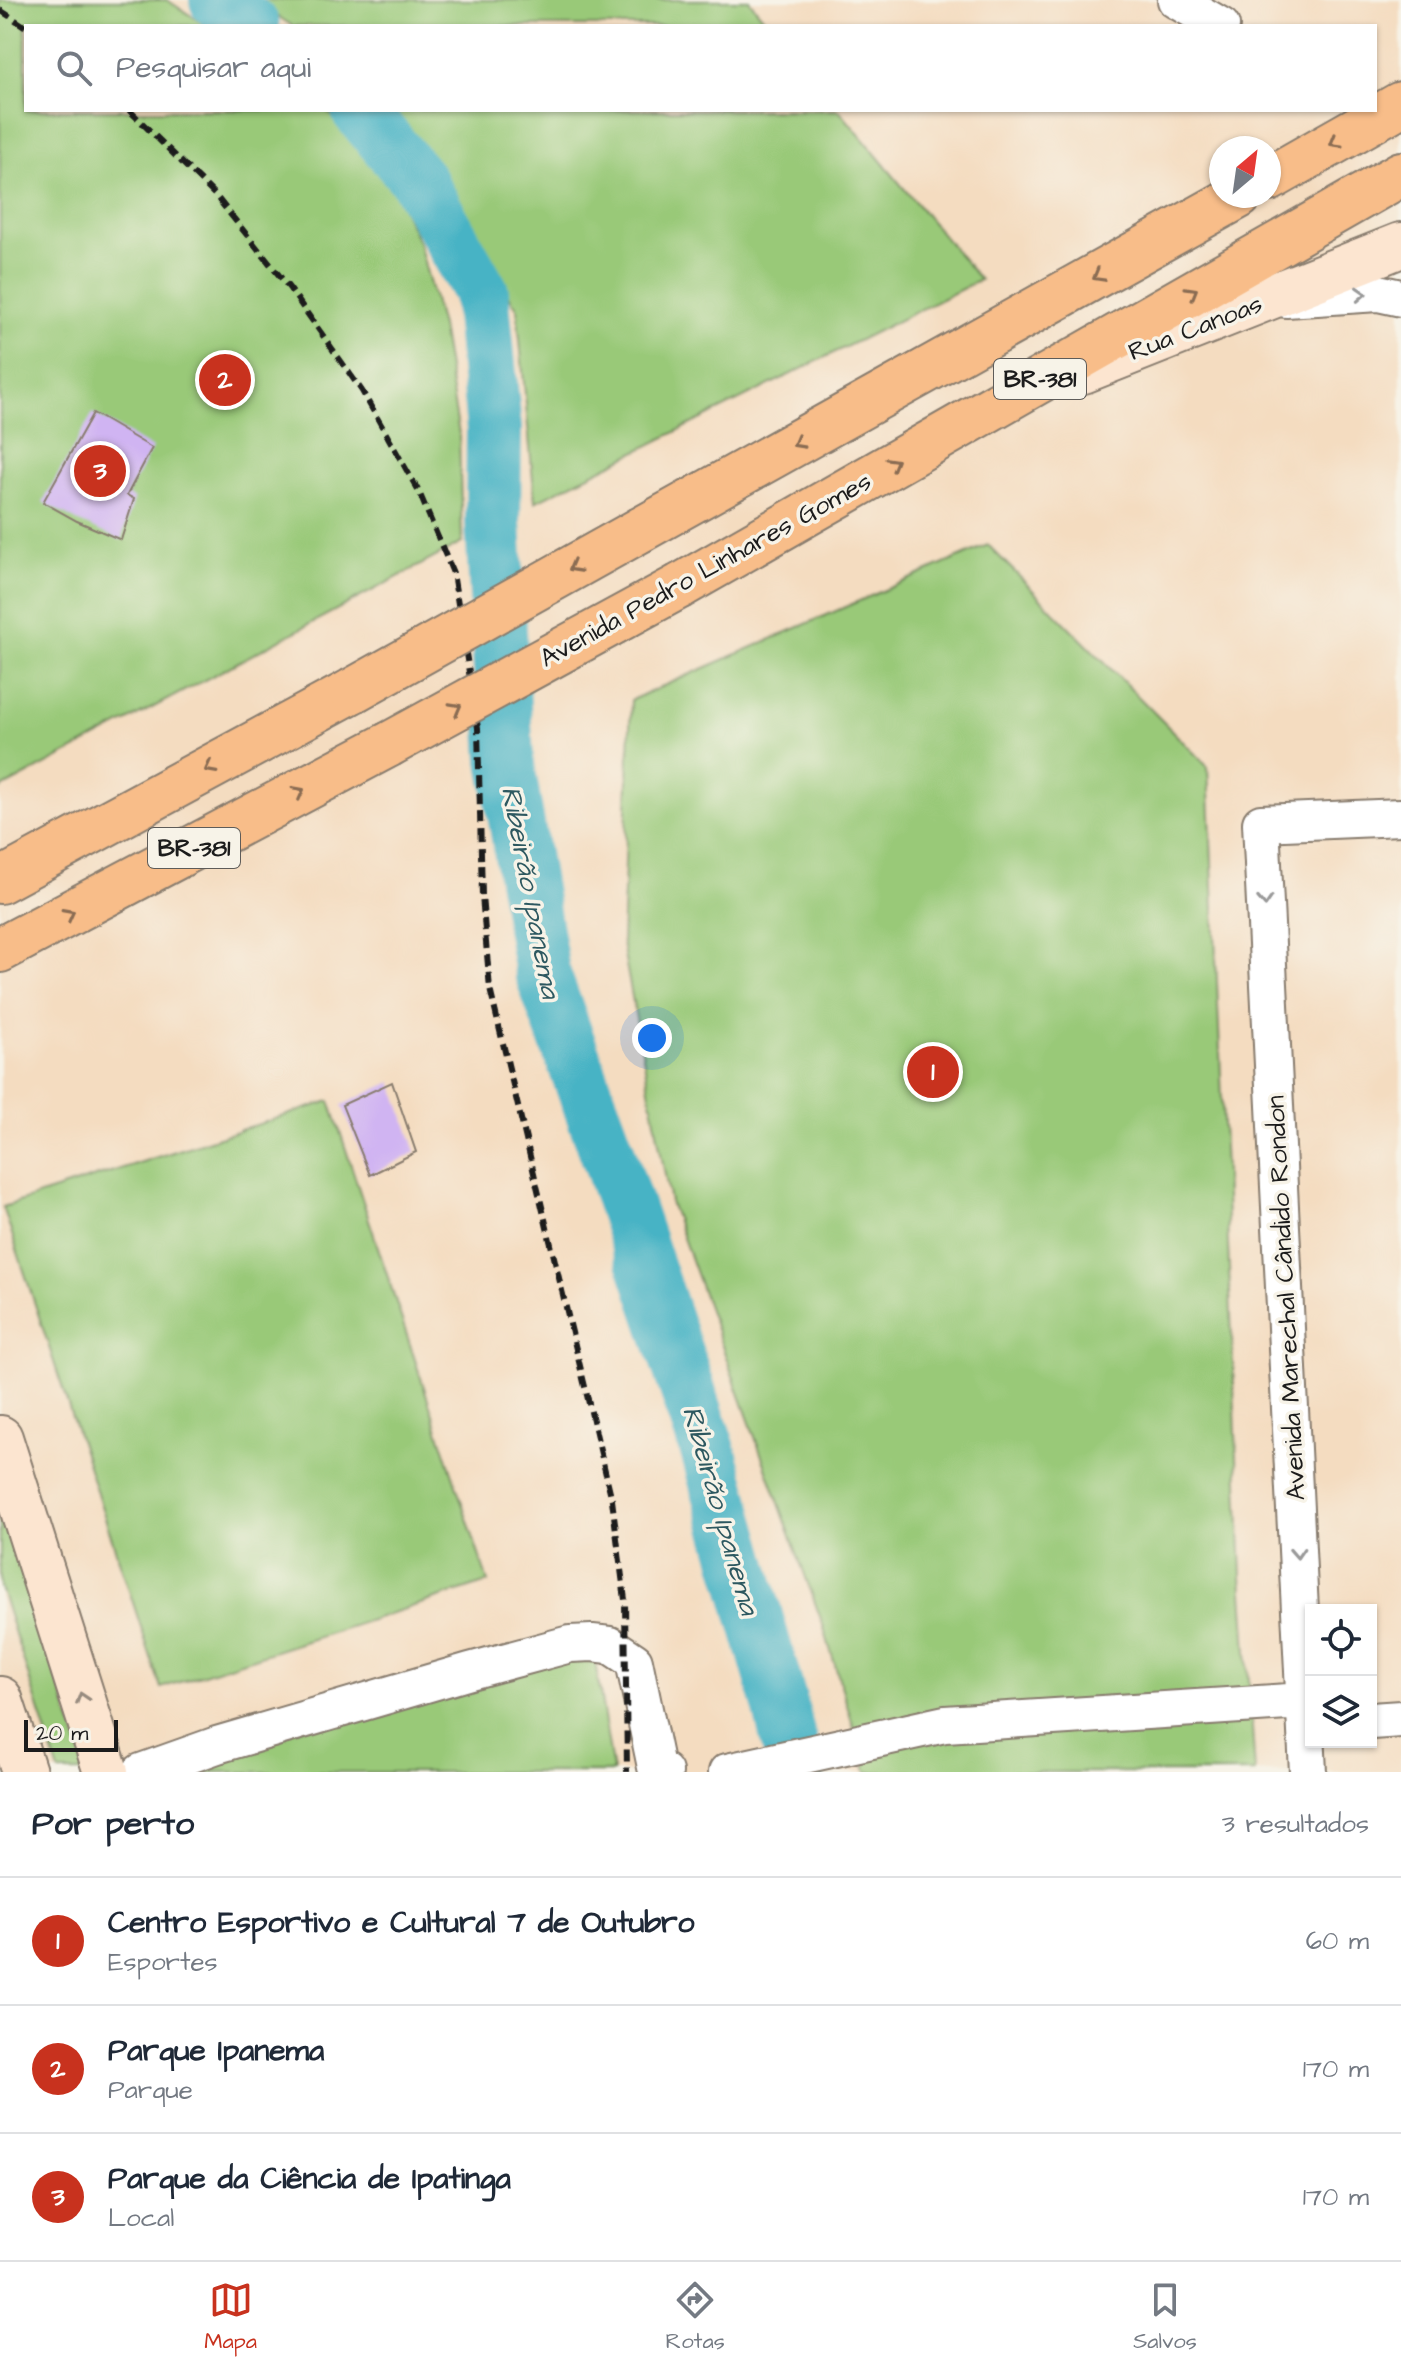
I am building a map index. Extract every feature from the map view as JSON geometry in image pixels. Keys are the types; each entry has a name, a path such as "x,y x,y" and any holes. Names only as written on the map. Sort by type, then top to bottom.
{"highway":[{"path":"1281,172 1386,109"},
{"name":"Avenida Pedro Linhares Gomes","path":"0,950 680,586 1401,174"},
{"name":"BR-381","path":"0,881 352,691 1217,208"}],"main road":[{"name":"Rua Canoas","path":"987,408 1401,245"},
{"path":"0,1438 106,1772"},
{"path":"0,1699 24,1772"}],"street":[{"path":"1176,0 1218,24"},
{"path":"1265,300 1378,293 1401,298"},
{"name":"Avenida Marechal Cândido Rondon","path":"1305,1678 1261,823 1401,817"},
{"path":"141,1772 217,1745 470,1671 570,1644 592,1643 610,1645 634,1661 656,1767 664,1772"},
{"path":"727,1772 945,1724 1305,1717"},
{"path":"1377,1721 1401,1719"},
{"name":"Avenida Marechal Cândido Rondon","path":"1308,1748 1308,1772"}],"green space":[{"path":"0,0 167,0 204,24 24,24 24,112 328,112 383,165 419,243 441,326 459,434 462,543 0,789"},
{"path":"251,0 749,0 768,24 290,24"},
{"path":"387,112 841,112 980,280 535,502 517,308"},
{"path":"988,545 1208,767 1242,1576 1255,1772 867,1772 823,1625 670,1202 622,943 631,700"},
{"path":"330,1101 488,1582 161,1688 3,1207"},
{"path":"0,1500 87,1772 59,1772 0,1587"},
{"path":"592,1643 613,1772 151,1772"}],"building":[{"path":"93,413 152,448 127,495 134,499 121,540 43,502"},
{"path":"392,1082 416,1152 370,1175 342,1105"}],"waterway":[{"name":"Ribeirão Ipanema","path":"217,0 249,24"},
{"name":"Ribeirão Ipanema","path":"361,112 418,180 481,292 494,429 493,522 506,760 542,972 611,1162 707,1447 780,1704 796,1772"}],"railway":[{"path":"0,10 24,26"},
{"path":"131,112 215,195 290,289 362,391 419,492 453,573 478,728 482,896 490,989 612,1500 625,1600 627,1772"}],"place":[{"name":"Parque Ipanema","path":"225,380"},
{"name":"Parque da Ciência de Ipatinga","path":"100,471"},
{"name":"Centro Esportivo e Cultural 7 de Outubro","path":"933,1072"}]}
